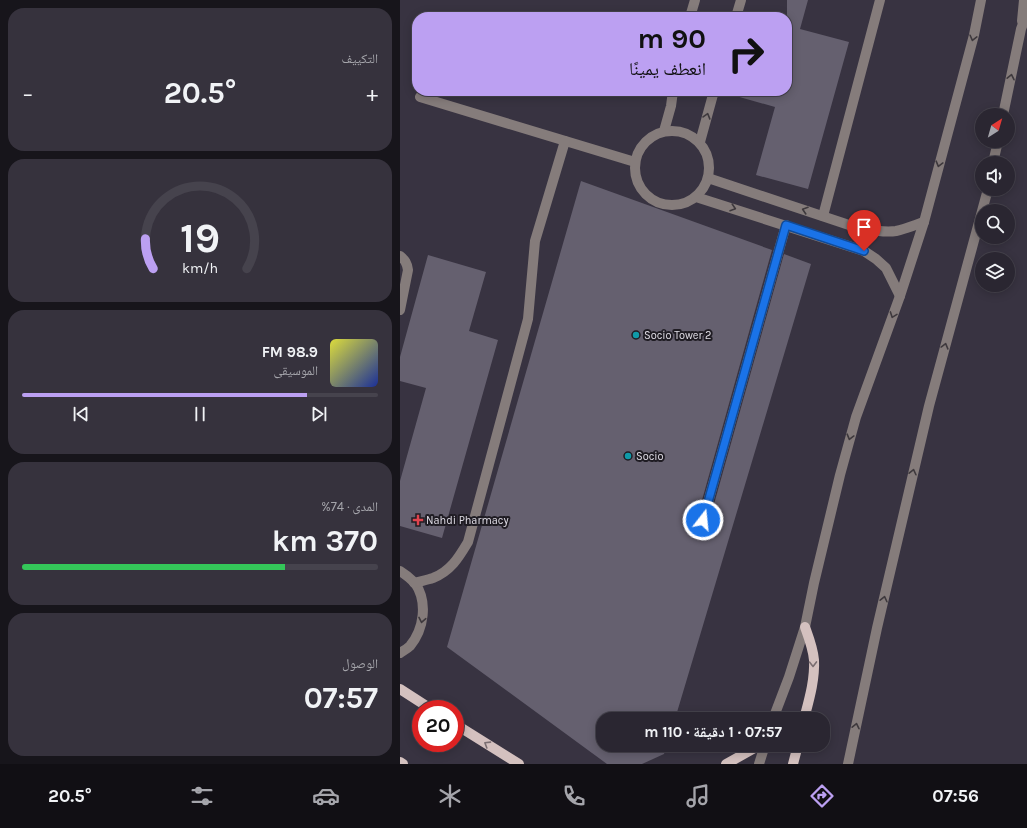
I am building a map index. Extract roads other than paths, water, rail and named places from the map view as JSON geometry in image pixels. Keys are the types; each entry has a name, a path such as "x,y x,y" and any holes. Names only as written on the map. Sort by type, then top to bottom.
{"main road":[{"path":"805,627 814,659 814,676 806,712"},
{"path":"400,689 417,700"},
{"path":"464,730 519,764"},
{"path":"726,764 747,752"},
{"path":"794,764 797,752"}],"street":[{"path":"691,12 695,0"},
{"path":"737,12 741,0"},
{"path":"823,216 880,0"},
{"path":"776,712 805,627 840,474 856,417 900,296 924,222 974,35 981,0"},
{"path":"1004,108 1021,29 1024,0"},
{"path":"1021,29 1027,13"},
{"path":"664,131 673,96"},
{"path":"700,142 713,96"},
{"path":"420,97 635,162"},
{"path":"677,130 689,134 700,142 707,153 710,166 708,178 704,188 696,196 685,203 673,205 660,203 649,196 640,187 636,175 635,162 640,148 650,137 664,131 677,130"},
{"path":"414,583 434,578 449,570 468,542 528,319 535,241 565,141"},
{"path":"708,178 858,228 883,232 896,231 924,222"},
{"path":"696,196 864,251 886,268 900,296"},
{"path":"848,764 877,628 929,406 986,196"},
{"path":"703,520 786,225"},
{"path":"400,256 405,259 408,264 401,306"},
{"path":"400,571 414,583 422,598 423,615 419,632 410,646 400,654"},
{"path":"759,764 763,752"}],"place":[{"name":"Socio Tower 2","path":"636,335"},
{"name":"Socio","path":"628,456"},
{"name":"Nahdi Pharmacy","path":"418,520"}]}
